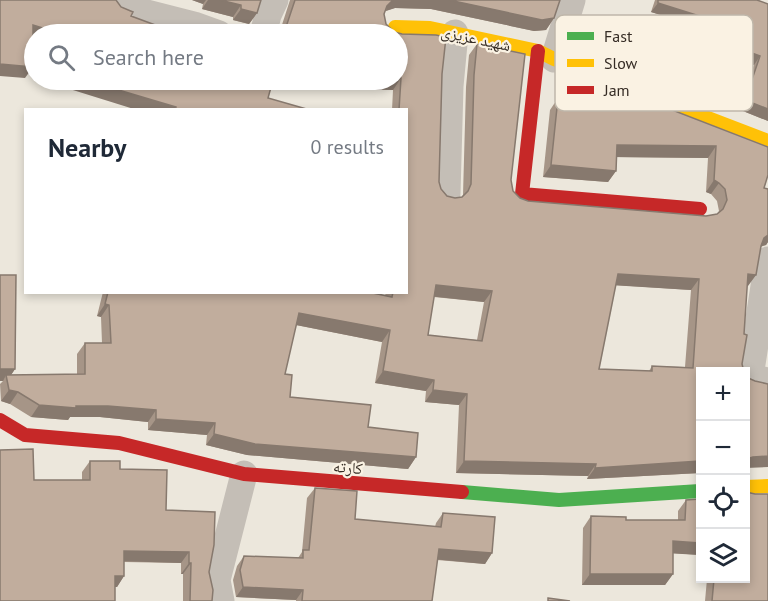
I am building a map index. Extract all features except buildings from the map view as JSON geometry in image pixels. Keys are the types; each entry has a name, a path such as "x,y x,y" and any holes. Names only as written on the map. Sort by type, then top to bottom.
{"street":[{"path":"266,24 275,0"},
{"path":"565,15 572,0"},
{"path":"123,7 190,24"},
{"name":"شهید عزیزی","path":"408,27 430,28 455,33 555,59"},
{"path":"447,194 450,86 455,33"},
{"path":"555,36 546,55 522,194 700,209"},
{"name":"شهید عزیزی","path":"689,111 768,141"},
{"path":"768,260 750,377 768,381"},
{"name":"کارته","path":"0,420 26,435 119,443 244,474 559,500 696,490"},
{"path":"221,601 217,580 244,474"},
{"path":"750,488 768,486"}],"path":[{"path":"699,115 700,111"}],"traffic: fast":[{"path":"462,492 559,500 696,491"}],"traffic: slow":[{"path":"408,27 430,28 538,51 555,59"},
{"path":"690,111 768,141"},
{"path":"750,487 768,486"}],"traffic: jam":[{"path":"538,51 522,194 700,209"},
{"path":"0,420 25,435 119,443 244,474 462,492"}]}
